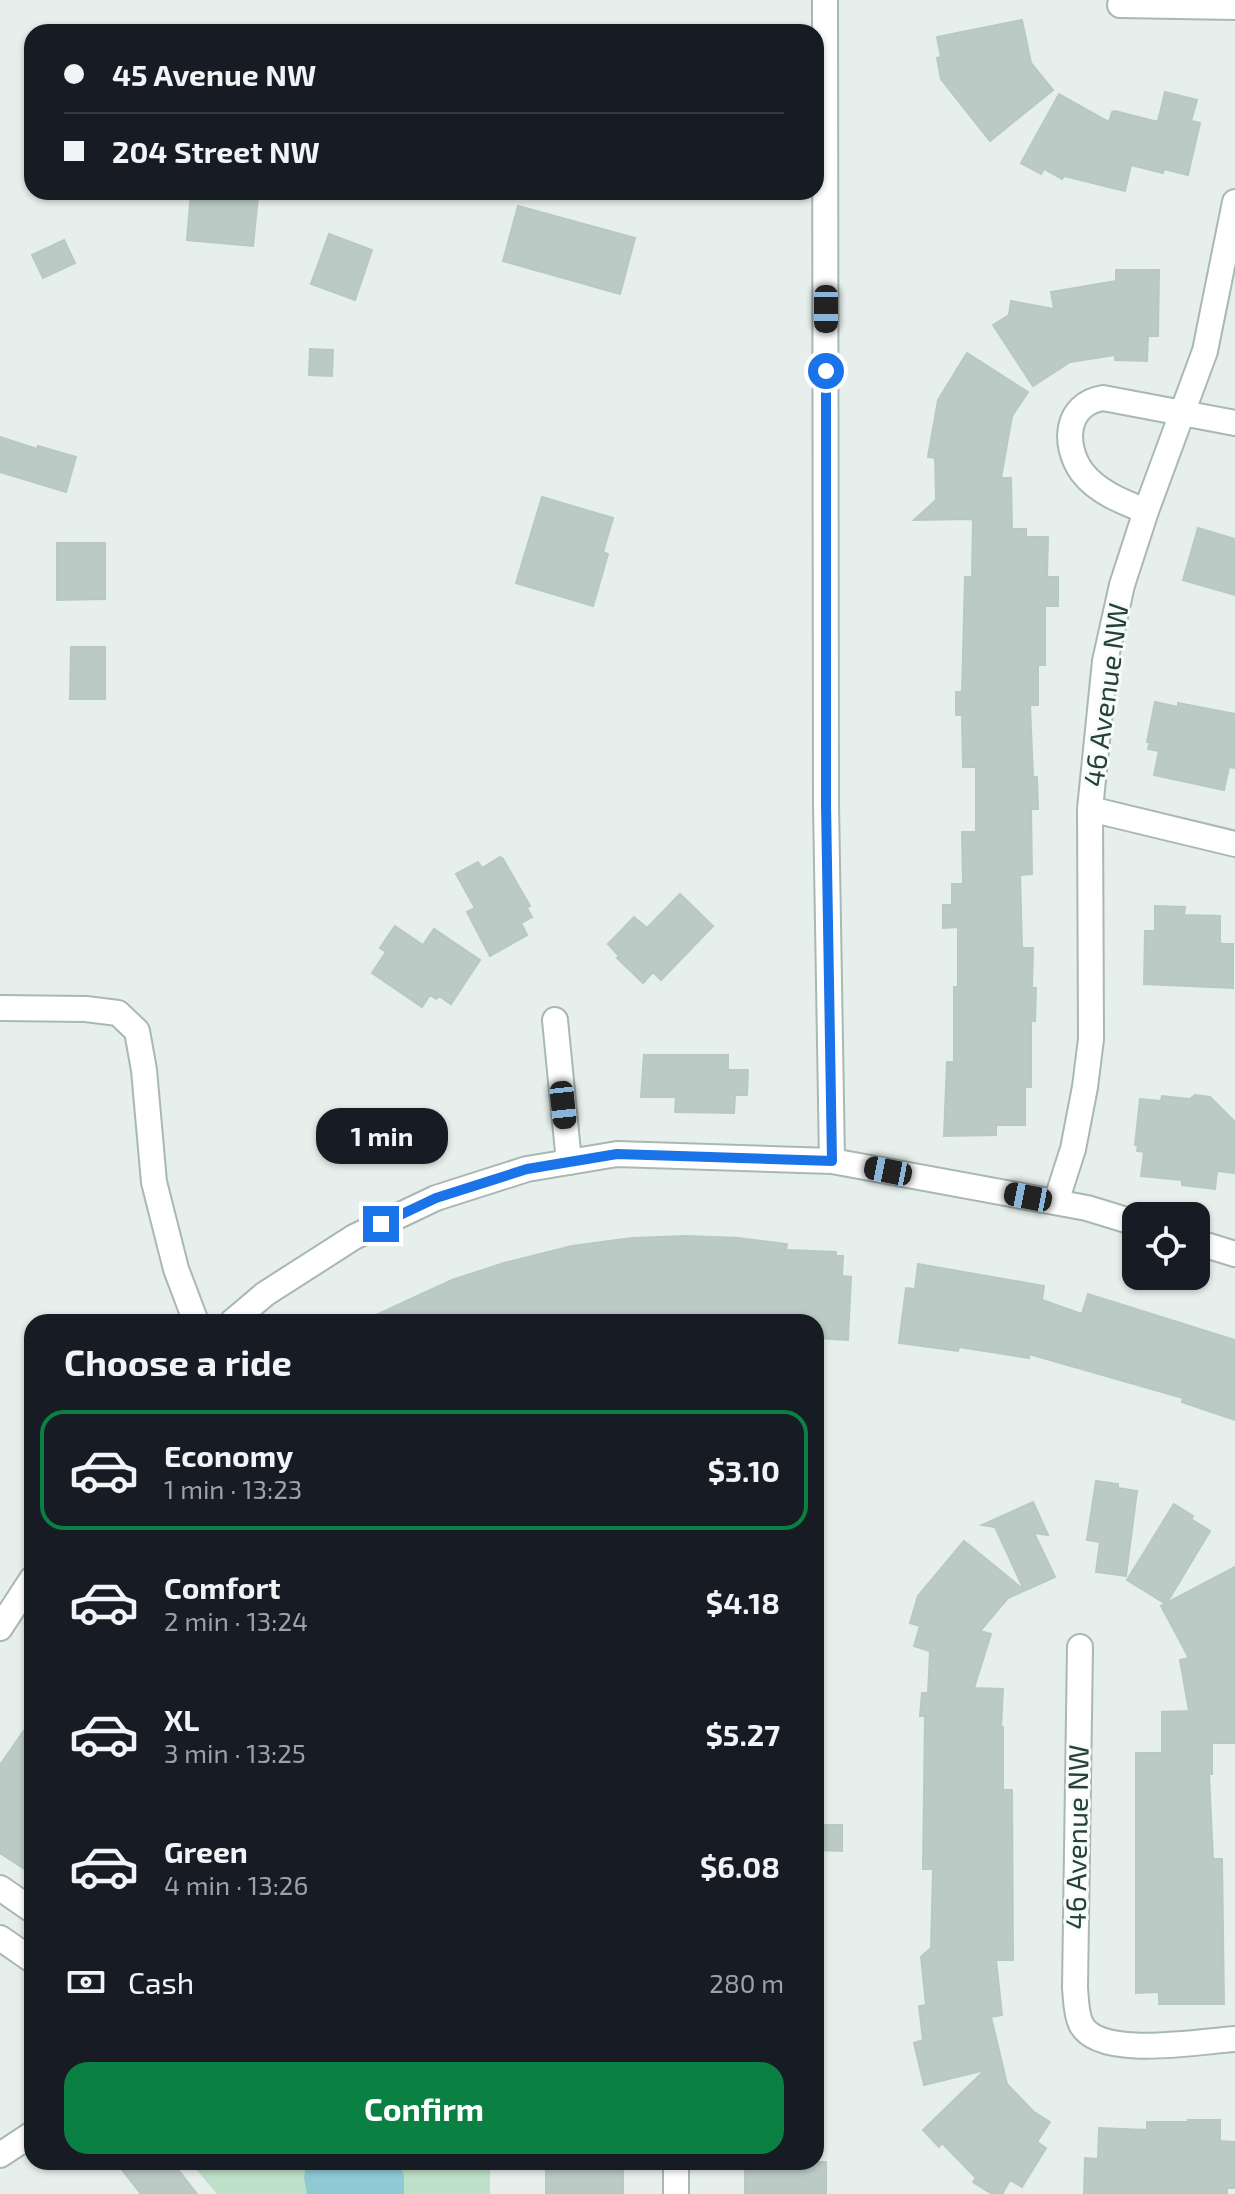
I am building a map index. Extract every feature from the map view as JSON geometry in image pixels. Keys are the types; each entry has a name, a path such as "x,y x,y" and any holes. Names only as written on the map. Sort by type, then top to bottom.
{"street":[{"path":"825,0 826,804 832,1161"},
{"path":"1120,5 1235,7"},
{"name":"46 Avenue NW","path":"1056,1202 1073,1149 1091,1039 1090,809 1097,723 1110,636 1146,511 1205,351 1235,202"},
{"path":"1146,511 1119,501 1082,472 1073,454 1070,429 1077,411 1088,401 1103,398 1235,423"},
{"path":"1090,809 1235,844"},
{"path":"0,1008 86,1009 118,1013 137,1031 144,1070 154,1182 176,1269 193,1314"},
{"path":"555,1020 569,1162"},
{"path":"241,1314 265,1294 354,1237 422,1204 527,1169 617,1154 832,1161 1056,1202 1122,1219"},
{"path":"1210,1246 1235,1254"},
{"path":"0,1628 24,1591"},
{"name":"46 Avenue NW","path":"1080,1647 1075,1988 1082,2026 1094,2038 1111,2044 1235,2039"},
{"path":"0,1888 24,1904"},
{"path":"0,1938 24,1954"},
{"path":"0,2155 24,2139"},
{"path":"676,2170 676,2194"}],"green space":[{"path":"197,2170 490,2170 490,2194 217,2194"}],"water":[{"path":"306,2170 402,2170 404,2194 307,2194"}],"building":[{"path":"1022,20 1031,63 1053,90 990,141 941,79 937,37"},
{"path":"1165,92 1197,100 1191,121 1200,123 1188,175 1131,165 1125,191 1064,176 1062,179 1044,169 1041,174 1021,163 1059,94 1109,122 1115,111 1158,121"},
{"path":"190,200 258,200 253,246 187,240"},
{"path":"518,206 635,238 620,294 503,261"},
{"path":"329,234 372,250 355,300 311,284"},
{"path":"64,240 75,263 43,278 32,255"},
{"path":"1116,270 1159,270 1158,336 1148,336 1147,361 1115,360 1115,355 1070,362 1033,386 993,325 1009,315 1011,301 1054,309 1051,292 1116,281"},
{"path":"310,349 333,350 332,376 309,375"},
{"path":"967,353 1028,392 1012,416 1001,478 1011,478 1012,529 1026,529 1026,537 1048,537 1047,577 1058,577 1058,606 1045,606 1045,665 1038,665 1038,705 1030,705 1033,777 1037,777 1038,809 1031,809 1032,874 1020,875 1022,948 1033,948 1032,988 1036,988 1035,1021 1031,1021 1031,1087 1025,1087 1025,1125 996,1125 996,1135 944,1136 947,1062 954,1062 958,927 943,928 943,905 952,905 952,884 963,884 962,832 976,832 976,767 963,767 962,715 956,715 956,692 962,692 965,577 972,577 973,519 914,520 936,500 935,458 928,457 938,400"},
{"path":"0,437 76,457 66,492 0,472"},
{"path":"542,497 613,518 603,552 608,554 593,606 516,583"},
{"path":"1198,528 1235,539 1235,595 1183,580"},
{"path":"57,543 105,543 105,599 57,600"},
{"path":"71,647 105,647 105,699 70,699"},
{"path":"1155,702 1178,707 1178,703 1235,714 1235,768 1229,767 1224,790 1154,775 1159,751 1148,749 1150,742 1147,742"},
{"path":"500,857 530,906 527,908 532,917 521,923 527,935 490,956 467,912 475,908 456,874 478,862 482,868"},
{"path":"680,894 713,926 661,980 653,972 643,983 617,958 619,956 608,944 634,917 647,928"},
{"path":"1155,906 1185,907 1184,915 1220,916 1220,942 1233,944 1233,988 1144,984 1145,931 1155,931"},
{"path":"395,926 423,945 434,929 480,960 451,1004 439,996 436,999 430,995 422,1007 372,973 386,952 380,948"},
{"path":"644,1055 728,1055 728,1070 748,1070 747,1095 735,1095 734,1113 675,1112 676,1097 641,1097"},
{"path":"1195,1095 1210,1097 1235,1122 1235,1173 1217,1171 1215,1189 1182,1185 1182,1180 1141,1176 1144,1152 1137,1151 1138,1145 1135,1145 1140,1099 1161,1101 1162,1096 1190,1099"},
{"path":"632,1238 738,1238 787,1244 786,1250 836,1252 836,1256 843,1256 842,1276 851,1277 848,1340 824,1338 824,1314 378,1314 452,1280 504,1263 572,1246"},
{"path":"918,1264 1044,1286 1042,1300 1082,1314 1088,1294 1235,1340 1235,1420 1182,1402 1183,1398 1029,1354 1029,1358 959,1347 958,1351 899,1343 906,1288 915,1289"},
{"path":"1096,1481 1137,1491 1126,1576 1096,1572 1100,1542 1087,1540"},
{"path":"1033,1502 1048,1535 1034,1533 1055,1577 1008,1598 980,1631 991,1634 974,1688 1003,1689 1003,1790 1012,1790 1013,1960 996,1960 1002,2015 991,2017 1007,2084 1034,2112 1050,2122 1037,2142 1046,2148 1022,2187 1010,2180 1002,2194 992,2194 973,2182 976,2178 942,2143 939,2147 923,2130 985,2070 924,2085 914,2043 923,2040 919,2006 926,2005 921,1957 931,1948 933,1869 923,1869 925,1716 920,1716 922,1693 928,1693 930,1651 914,1646 920,1626 910,1623 918,1596 964,1541 1024,1590 995,1527 982,1525"},
{"path":"1174,1504 1210,1531 1166,1604 1127,1580"},
{"path":"1235,1567 1235,1743 1212,1743 1212,1774 1209,1774 1213,1859 1222,1859 1224,2004 1159,2004 1159,1992 1136,1993 1136,1753 1162,1753 1162,1712 1189,1711 1180,1660 1189,1658 1161,1606"},
{"path":"24,1730 24,1869 0,1853 0,1765"},
{"path":"824,1825 842,1825 842,1851 824,1850"},
{"path":"1220,2120 1220,2141 1235,2142 1235,2188 1227,2188 1227,2193 1206,2194 1084,2194 1085,2158 1098,2159 1099,2128 1147,2130 1147,2122"},
{"path":"826,2162 826,2194 745,2194 745,2170 824,2170"},
{"path":"122,2170 178,2170 197,2194 141,2194"},
{"path":"546,2170 623,2170 623,2194 546,2194"}],"route":[{"path":"381,1224 436,1198 527,1169 617,1154 832,1161 826,804 826,371"}]}
